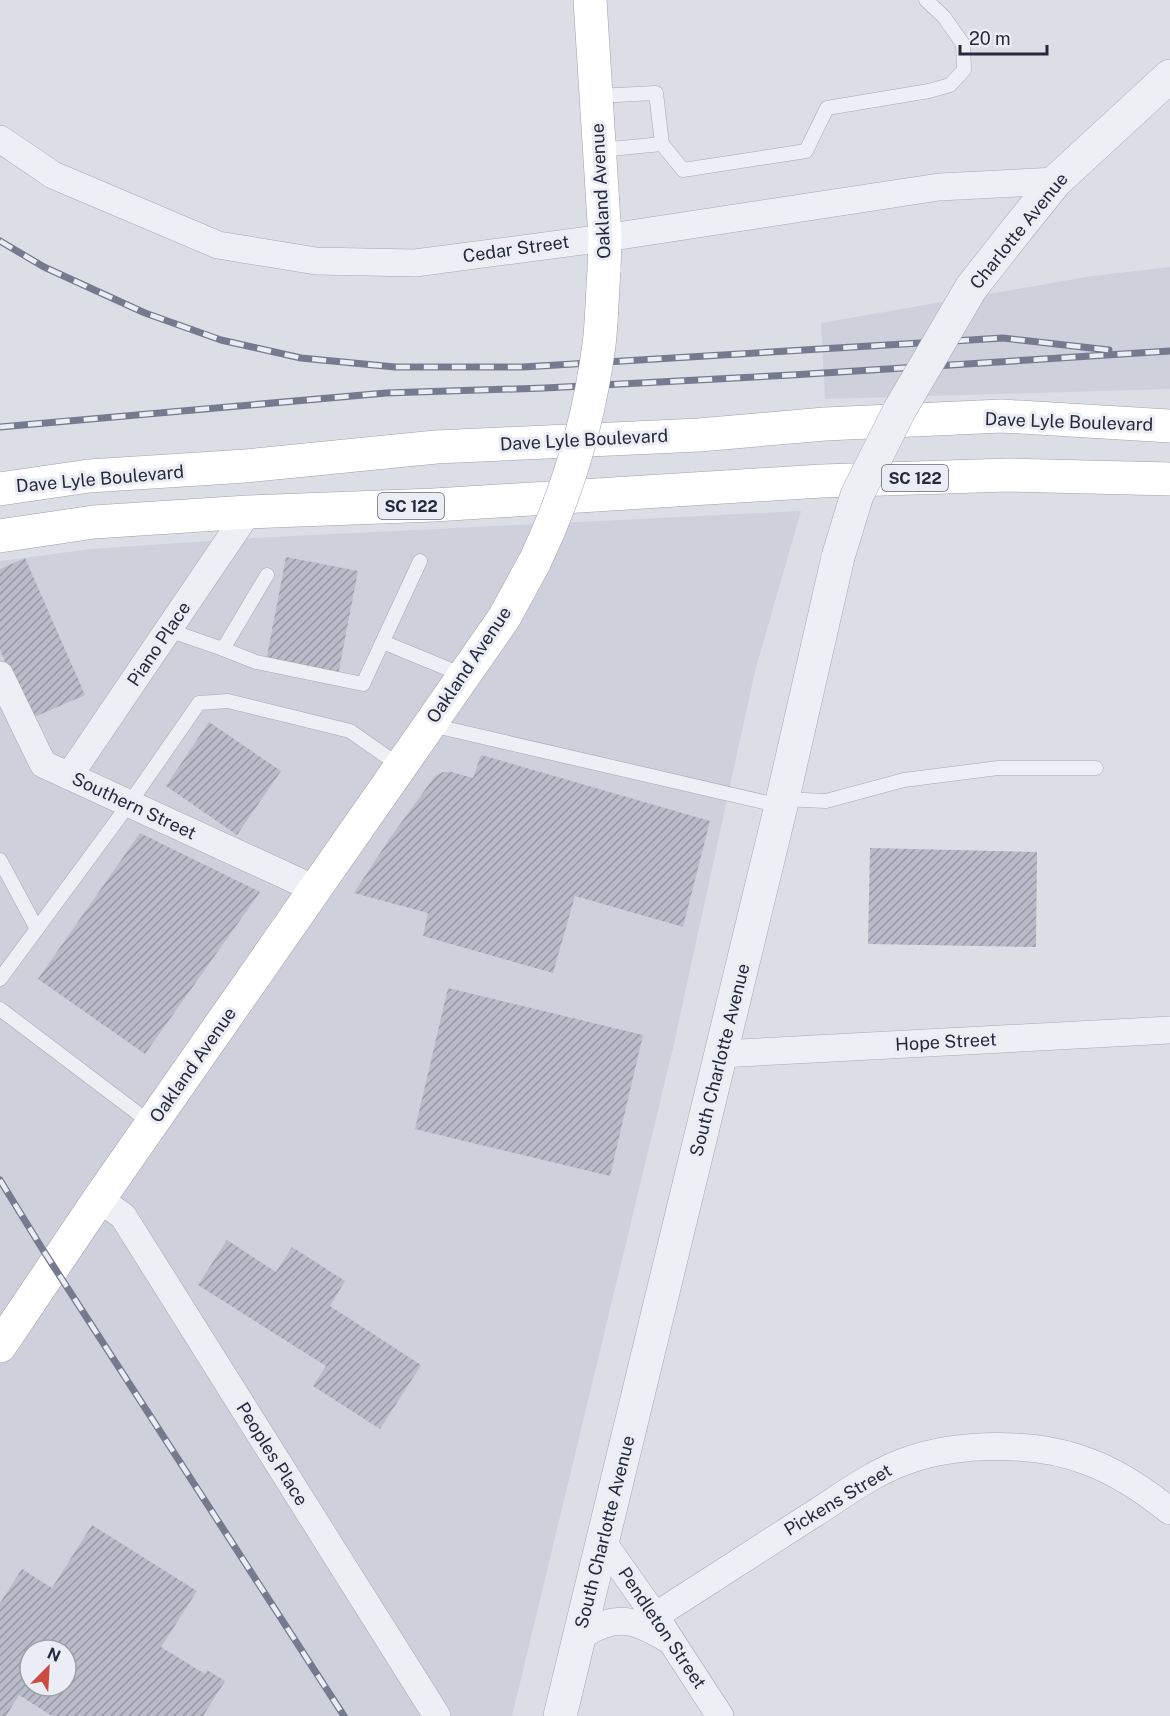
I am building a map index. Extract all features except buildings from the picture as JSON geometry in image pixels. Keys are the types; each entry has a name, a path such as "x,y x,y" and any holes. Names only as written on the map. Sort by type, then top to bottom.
{"main road":[{"name":"Oakland Avenue","path":"0,1346 99,1199 504,618 549,531 568,484 585,427 599,344 605,238 590,0"},
{"name":"Dave Lyle Boulevard","path":"0,489 89,476 236,467 436,447 699,435 825,424 1002,416 1170,426"},
{"name":"SC 122","path":"0,536 94,522 248,512 434,505 834,481 1008,475 1170,478"}],"street":[{"name":"Charlotte Avenue","path":"899,411 970,288 1056,181 1170,76"},
{"name":"Cedar Street","path":"0,138 52,175 218,244 316,261 415,263 605,238 939,187 1056,181"},
{"name":"South Charlotte Avenue","path":"560,1716 782,802 838,557 857,495 899,411"},
{"name":"Piano Place","path":"69,776 248,512"},
{"name":"Southern Street","path":"0,675 43,764 315,889"},
{"name":"Hope Street","path":"721,1054 1170,1030"},
{"name":"Peoples Place","path":"99,1199 123,1216 437,1716"},
{"name":"Pickens Street","path":"655,1616 892,1466 924,1455 998,1446 1047,1451 1087,1461 1120,1476 1170,1511"},
{"name":"Pendleton Street","path":"603,1540 720,1716"},
{"path":"581,1631 586,1633 612,1621 627,1620 649,1628 672,1642"}],"lane":[{"path":"596,96 656,93 662,144 682,170 806,151 826,108 929,91 950,85 964,70 963,44 944,17 926,0"},
{"path":"600,150 662,144"},
{"path":"168,630 256,662 363,684 420,561"},
{"path":"223,649 267,575"},
{"path":"383,642 463,675"},
{"path":"0,979 129,804 199,703 228,701 350,731 400,766"},
{"path":"429,725 782,802 826,801 904,780 998,768 1096,768"},
{"path":"0,860 37,929"},
{"path":"0,1009 152,1124"}],"shaded area":[{"path":"1170,267 1170,389 825,399 821,323 1092,276"},
{"path":"801,511 755,671 673,1048 512,1716 0,1716 0,561 91,549 253,538"}],"railway":[{"path":"0,241 44,267 145,313 221,340 301,358 395,367 523,367 1003,338 1109,350"},
{"path":"0,427 386,393 545,388 792,375 1170,351"},
{"path":"0,1180 344,1716"}]}
